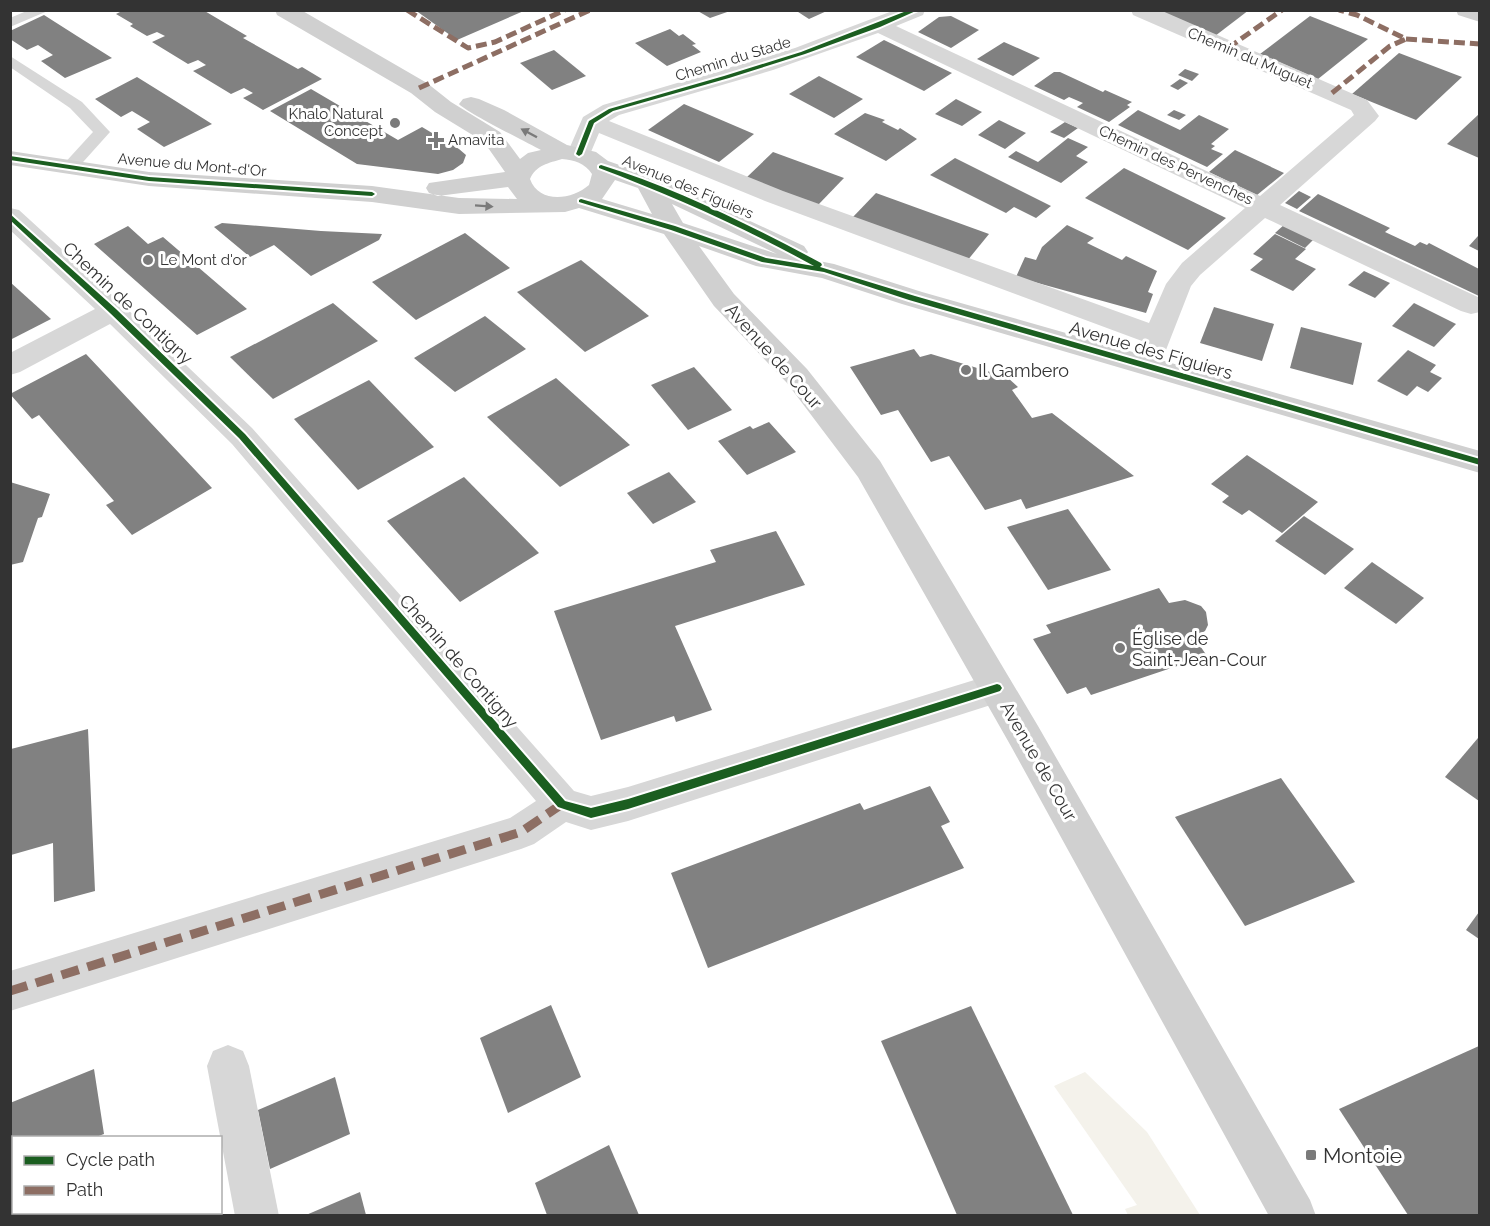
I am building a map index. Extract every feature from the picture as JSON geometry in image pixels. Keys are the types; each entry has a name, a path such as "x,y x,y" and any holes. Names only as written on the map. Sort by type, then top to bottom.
{"street":[{"path":"285,10 337,42 420,87 443,107 492,137 518,176"},
{"name":"Chemin du Stade","path":"591,122 611,110 752,70 880,26 915,10"},
{"name":"Chemin du Muguet","path":"1141,10 1359,105 1367,116 1264,207"},
{"path":"1466,10 1479,16"},
{"name":"Chemin des Pervenches","path":"880,26 1471,305"},
{"path":"420,87 456,97 571,153 596,161 601,167 604,174 599,189 581,201 546,204 533,201 523,194 518,186 518,176 525,165 535,159 571,153 591,122"},
{"name":"Avenue des Figuiers","path":"591,122 774,196 1157,336"},
{"name":"Avenue du Mont-d'Or","path":"11,158 149,179 372,194 408,202 512,208 546,204"},
{"name":"Avenue des Figuiers","path":"601,167 648,183 780,243 825,270"},
{"name":"Avenue du Mont-d'Or","path":"372,194 413,187 462,186 518,176"},
{"name":"Avenue de Cour","path":"648,183 673,228 724,300 797,376 869,468 997,688 1294,1215"},
{"name":"Avenue des Figuiers","path":"581,201 673,228 765,260 825,270 912,298 1476,464"},
{"path":"1146,366 1179,284 1191,269 1264,207"},
{"name":"Chemin de Contigny","path":"10,216 113,311 242,436 562,804"},
{"path":"10,365 113,311"},
{"path":"10,991 521,832 562,804 591,813 628,804 997,688"},
{"path":"228,1066 257,1215"}],"lane":[{"path":"10,23 44,10"},
{"name":"Avenue du Mont-d'Or","path":"10,60 76,105 102,132 69,167"}],"shaded area":[{"path":"1085,1072 1147,1132 1200,1215 1128,1215 1125,1209 1137,1205 1054,1086"}],"building":[{"path":"124,10 203,10 247,36 243,38 298,69 302,67 322,79 263,110 243,98 253,93 244,88 231,94 193,71 206,65 198,60 188,64 152,42 165,36 157,32 147,36 130,26 133,24 116,14"},
{"path":"415,10 526,10 457,40"},
{"path":"696,10 730,10 730,11 710,18"},
{"path":"795,10 829,10 809,19"},
{"path":"1164,10 1249,10 1215,36 1161,13"},
{"path":"44,15 112,58 65,78 41,61 53,55 38,45 27,50 10,39 10,31"},
{"path":"951,16 979,30 951,48 918,32 939,17"},
{"path":"1310,16 1368,39 1318,79 1260,54"},
{"path":"670,29 679,36 683,34 696,44 692,45 701,52 667,66 635,43"},
{"path":"884,40 952,73 924,91 856,57"},
{"path":"1004,42 1040,58 1013,76 977,59"},
{"path":"554,50 586,76 552,90 520,63"},
{"path":"1399,53 1462,77 1416,120 1352,94"},
{"path":"1185,69 1199,74 1192,81 1178,75"},
{"path":"1054,72 1060,72 1103,92 1105,90 1132,102 1127,105 1130,107 1109,122 1077,107 1083,103 1069,97 1064,100 1034,86"},
{"path":"819,76 863,99 834,118 789,94"},
{"path":"137,77 212,124 164,147 137,129 150,122 132,111 121,117 95,99"},
{"path":"1180,79 1188,83 1178,90 1170,86"},
{"path":"311,89 398,140 422,127 466,155 463,163 453,170 438,174 357,164 270,111"},
{"path":"956,99 982,112 962,126 935,114"},
{"path":"684,104 754,134 719,162 648,130"},
{"path":"1138,110 1180,130 1199,115 1229,129 1211,144 1215,146 1211,149 1223,154 1207,167 1118,125"},
{"path":"1174,110 1186,115 1179,120 1167,115"},
{"path":"865,113 885,120 882,122 898,130 900,128 917,139 886,161 834,134"},
{"path":"1479,114 1479,158 1447,144"},
{"path":"999,120 1026,133 1005,149 978,135"},
{"path":"1065,122 1078,128 1064,138 1050,132"},
{"path":"1068,138 1088,147 1076,156 1088,162 1061,183 1008,157 1016,151 1038,162"},
{"path":"1235,150 1284,173 1257,195 1209,172"},
{"path":"773,152 844,178 818,205 746,178"},
{"path":"955,158 1051,206 1036,218 1014,207 1006,213 930,175"},
{"path":"1124,168 1226,218 1188,250 1085,198"},
{"path":"1299,191 1311,197 1297,209 1285,203"},
{"path":"876,193 989,234 967,261 852,218"},
{"path":"1318,194 1390,228 1385,232 1415,246 1420,242 1427,245 1429,243 1479,269 1479,296 1299,211"},
{"path":"222,223 382,234 379,240 311,276 274,245 250,257 214,227"},
{"path":"1285,224 1315,238 1305,248 1275,233"},
{"path":"1067,225 1094,238 1087,243 1122,260 1126,256 1157,271 1148,292 1153,294 1146,313 1016,277 1025,257 1036,260 1042,247"},
{"path":"128,226 148,244 163,237 247,309 197,335 94,244"},
{"path":"465,233 510,268 416,320 372,282"},
{"path":"1275,234 1306,249 1295,259 1316,269 1293,291 1250,270 1263,259 1253,254"},
{"path":"1479,237 1479,251 1469,246"},
{"path":"581,260 649,316 585,352 517,292"},
{"path":"1364,271 1390,283 1375,298 1348,285"},
{"path":"10,282 51,319 10,340"},
{"path":"333,303 378,341 273,399 230,357"},
{"path":"1414,303 1456,324 1434,347 1392,326"},
{"path":"1214,307 1274,324 1262,361 1200,343"},
{"path":"485,316 526,349 455,392 414,358"},
{"path":"1301,327 1362,343 1353,385 1290,368"},
{"path":"914,349 920,357 931,354 1007,377 1018,387 1012,390 1032,418 1052,413 1134,476 1026,509 1021,499 985,510 949,456 931,462 898,410 881,415 850,367"},
{"path":"1408,350 1436,365 1430,372 1442,378 1428,392 1417,386 1407,396 1377,381"},
{"path":"86,354 212,488 132,535 106,505 114,501 39,415 32,419 10,394"},
{"path":"694,367 732,410 688,430 651,385"},
{"path":"556,378 630,445 560,487 487,417"},
{"path":"369,380 434,447 358,490 294,419"},
{"path":"769,422 796,452 747,475 718,441 750,426 753,429"},
{"path":"1247,455 1318,502 1282,533 1249,510 1242,515 1222,502 1229,496 1211,484"},
{"path":"669,472 696,502 653,524 627,493"},
{"path":"464,477 539,553 460,602 387,521"},
{"path":"10,482 50,494 42,517 38,518 23,562 10,565"},
{"path":"1068,509 1111,570 1048,590 1007,527"},
{"path":"1304,516 1354,549 1325,575 1275,541"},
{"path":"776,531 805,585 675,626 712,710 676,722 674,716 601,740 554,611 716,562 710,550"},
{"path":"1372,562 1424,598 1396,624 1344,588"},
{"name":"Église de Saint-Jean-Cour","path":"1159,588 1169,603 1185,600 1201,606 1206,612 1208,625 1205,631 1194,637 1207,656 1091,695 1086,687 1067,694 1033,639 1051,633 1046,625"},
{"path":"88,729 95,891 54,902 53,843 11,855 11,749"},
{"path":"1478,738 1479,740 1479,801 1445,777"},
{"path":"1281,778 1355,882 1245,926 1175,817"},
{"path":"930,786 950,822 941,826 964,868 708,968 671,873 860,803 864,810"},
{"path":"1479,912 1479,939 1466,930"},
{"path":"551,1005 581,1077 508,1113 480,1038"},
{"path":"971,1006 1073,1215 957,1215 881,1041"},
{"path":"1479,1046 1479,1215 1408,1215 1339,1109"},
{"path":"94,1069 104,1134 99,1136 12,1136 12,1197 10,1188 10,1103"},
{"path":"335,1077 350,1134 270,1169 258,1110"},
{"path":"609,1145 639,1215 547,1215 535,1183"},
{"path":"360,1192 366,1215 306,1215"},
{"path":"12,1201 12,1214 101,1215 10,1215 10,1202"}],"marked path":[{"path":"407,10 468,48 495,42 565,10"},
{"path":"419,88 590,10"},
{"path":"1228,48 1282,10"},
{"path":"1332,93 1390,46 1406,39 1357,15 1339,10"},
{"path":"1406,39 1480,44"},
{"path":"10,991 521,832 562,804"}],"cycle path":[{"path":"579,154 591,122 611,110 803,53 915,10"},
{"path":"10,158 149,179 372,194"},
{"path":"601,167 711,211 818,265"},
{"path":"581,201 673,228 765,260 825,270 912,298 1480,462"},
{"path":"10,216 113,311 242,436 562,804 591,813 628,804 997,688"}],"place":[{"name":"Khalo Natural Concept","path":"395,123"},
{"name":"Amavita","path":"436,140"},
{"name":"Le Mont d'or","path":"148,260"},
{"name":"Il Gambero","path":"966,370"},
{"name":"Église de Saint-Jean-Cour","path":"1120,648"},
{"name":"Montoie","path":"1311,1155"}]}
